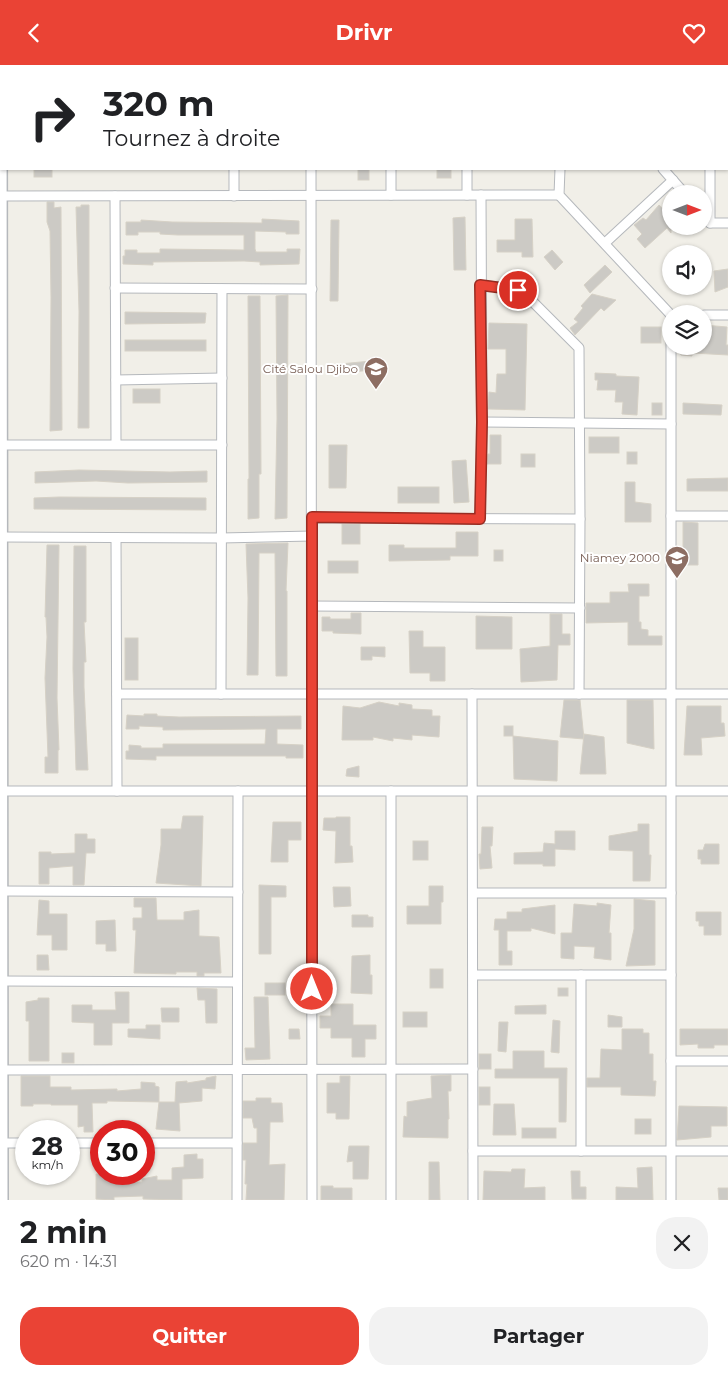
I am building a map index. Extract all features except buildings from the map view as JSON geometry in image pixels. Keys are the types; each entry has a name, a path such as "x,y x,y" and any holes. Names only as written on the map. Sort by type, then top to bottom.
{"street":[{"path":"1,170 2,1200"},
{"path":"234,170 234,196"},
{"path":"312,170 312,1200"},
{"path":"391,170 391,195"},
{"path":"467,170 467,195"},
{"path":"560,170 560,195 662,305"},
{"path":"664,170 677,185"},
{"path":"709,185 710,170"},
{"path":"605,243 672,179"},
{"path":"480,519 482,422 481,195"},
{"path":"1,196 560,195"},
{"path":"115,196 116,444"},
{"path":"712,221 728,223"},
{"path":"480,285 514,289 523,292 576,344 579,353 579,694"},
{"path":"115,288 312,289"},
{"path":"221,694 222,289"},
{"path":"712,315 728,315"},
{"path":"671,355 672,1200"},
{"path":"116,380 222,378"},
{"path":"482,422 671,424"},
{"path":"1,445 222,445"},
{"path":"671,516 728,516"},
{"path":"312,517 580,519"},
{"path":"1,537 221,538 312,536"},
{"path":"116,537 118,791"},
{"path":"312,606 580,608"},
{"path":"117,694 728,693"},
{"path":"472,694 473,1200"},
{"path":"1,787 118,791 728,791"},
{"path":"237,1200 238,791"},
{"path":"391,791 391,1200"},
{"path":"2,891 238,892"},
{"path":"473,893 671,893"},
{"path":"473,975 671,975"},
{"path":"581,975 581,1151"},
{"path":"2,981 238,982"},
{"path":"671,1061 728,1061"},
{"path":"2,1070 473,1069"},
{"path":"2,1143 15,1143"},
{"path":"155,1143 237,1143"},
{"path":"473,1151 728,1151"}],"place":[{"name":"Cité Salou Djibo","path":"376,390"},
{"name":"Niamey 2000","path":"677,579"}],"route":[{"path":"312,989 312,517 480,519 482,422 480,285 518,290"}]}
